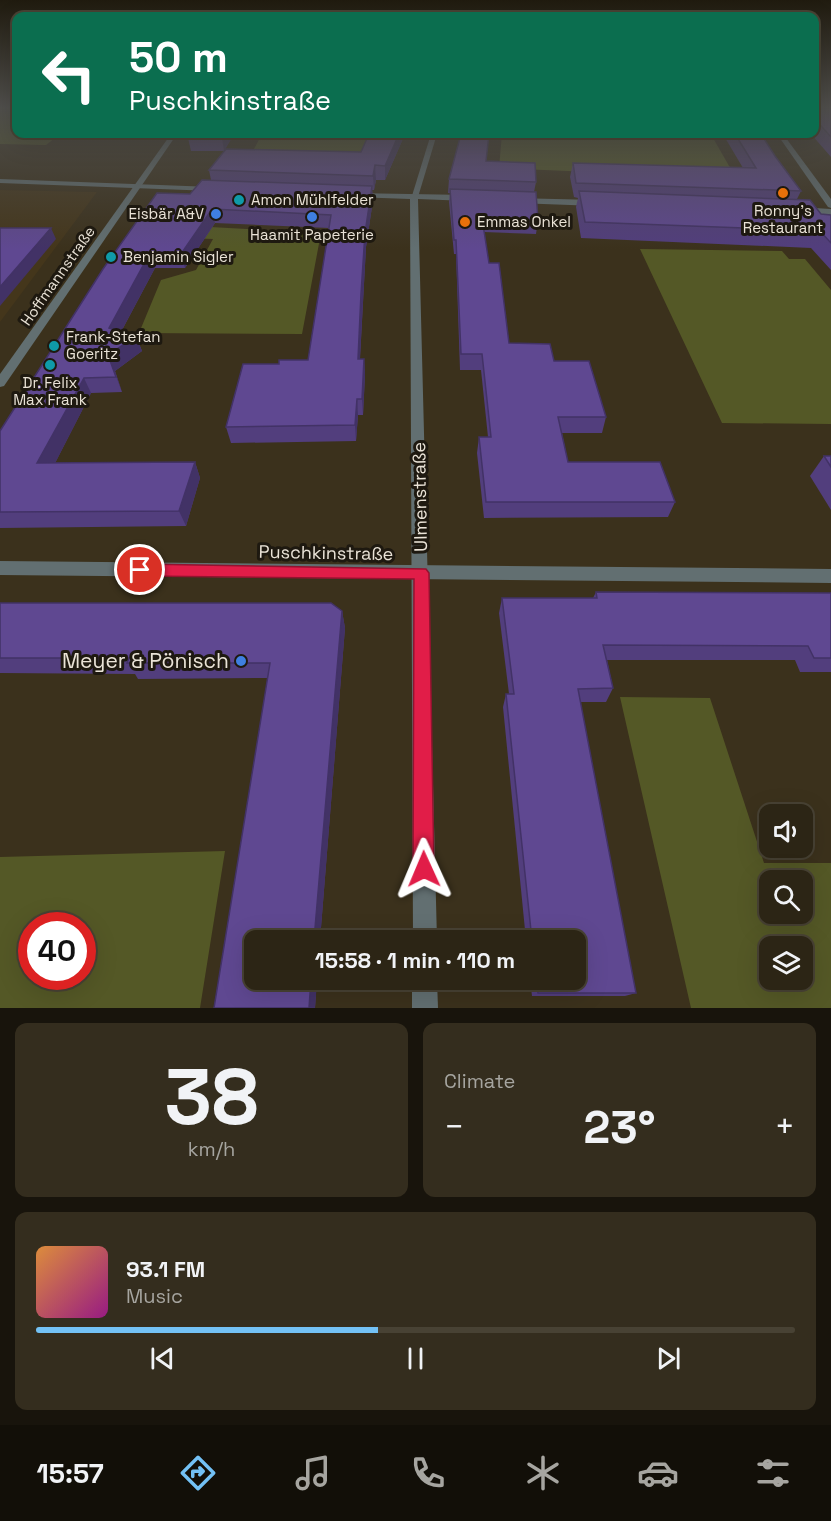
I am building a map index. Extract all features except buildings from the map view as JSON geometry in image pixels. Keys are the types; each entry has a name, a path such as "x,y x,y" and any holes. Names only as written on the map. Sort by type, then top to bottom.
{"street":[{"name":"Hoffmannstraße","path":"0,383 130,200 158,155"},
{"name":"Ulmenstraße","path":"425,930 414,197 427,155"},
{"path":"795,155 831,206"},
{"path":"0,181 218,189"},
{"path":"344,194 475,198"},
{"path":"510,200 602,203"},
{"path":"789,210 831,212"},
{"name":"Puschkinstraße","path":"0,568 831,576"},
{"path":"425,990 425,1008"}],"shaded area":[{"path":"0,190 97,192 0,322"}],"green space":[{"path":"286,155 361,155 359,163"},
{"path":"500,155 723,155 736,178 499,168"},
{"path":"192,226 321,233 302,334 139,333 161,280 196,270 213,239 187,238"},
{"path":"640,249 782,251 789,259 805,259 831,290 831,424 722,423"},
{"path":"620,697 710,698 759,848 759,858 762,858 764,863 831,863 831,1008 691,1008"},
{"path":"225,851 200,1008 0,1008 0,857"}],"place":[{"name":"Ronny's Restaurant","path":"783,193"},
{"name":"Amon Mühlfelder","path":"239,200"},
{"name":"Eisbär A&V","path":"216,214"},
{"name":"Haamit Papeterie","path":"312,217"},
{"name":"Emmas Onkel","path":"465,222"},
{"name":"Benjamin Sigler","path":"111,257"},
{"name":"Frank-Stefan Goeritz","path":"54,346"},
{"name":"Dr. Felix Max Frank","path":"50,365"},
{"name":"Meyer & Pönisch","path":"241,661"}],"route":[{"path":"140,570 421,573 424,869"}]}
